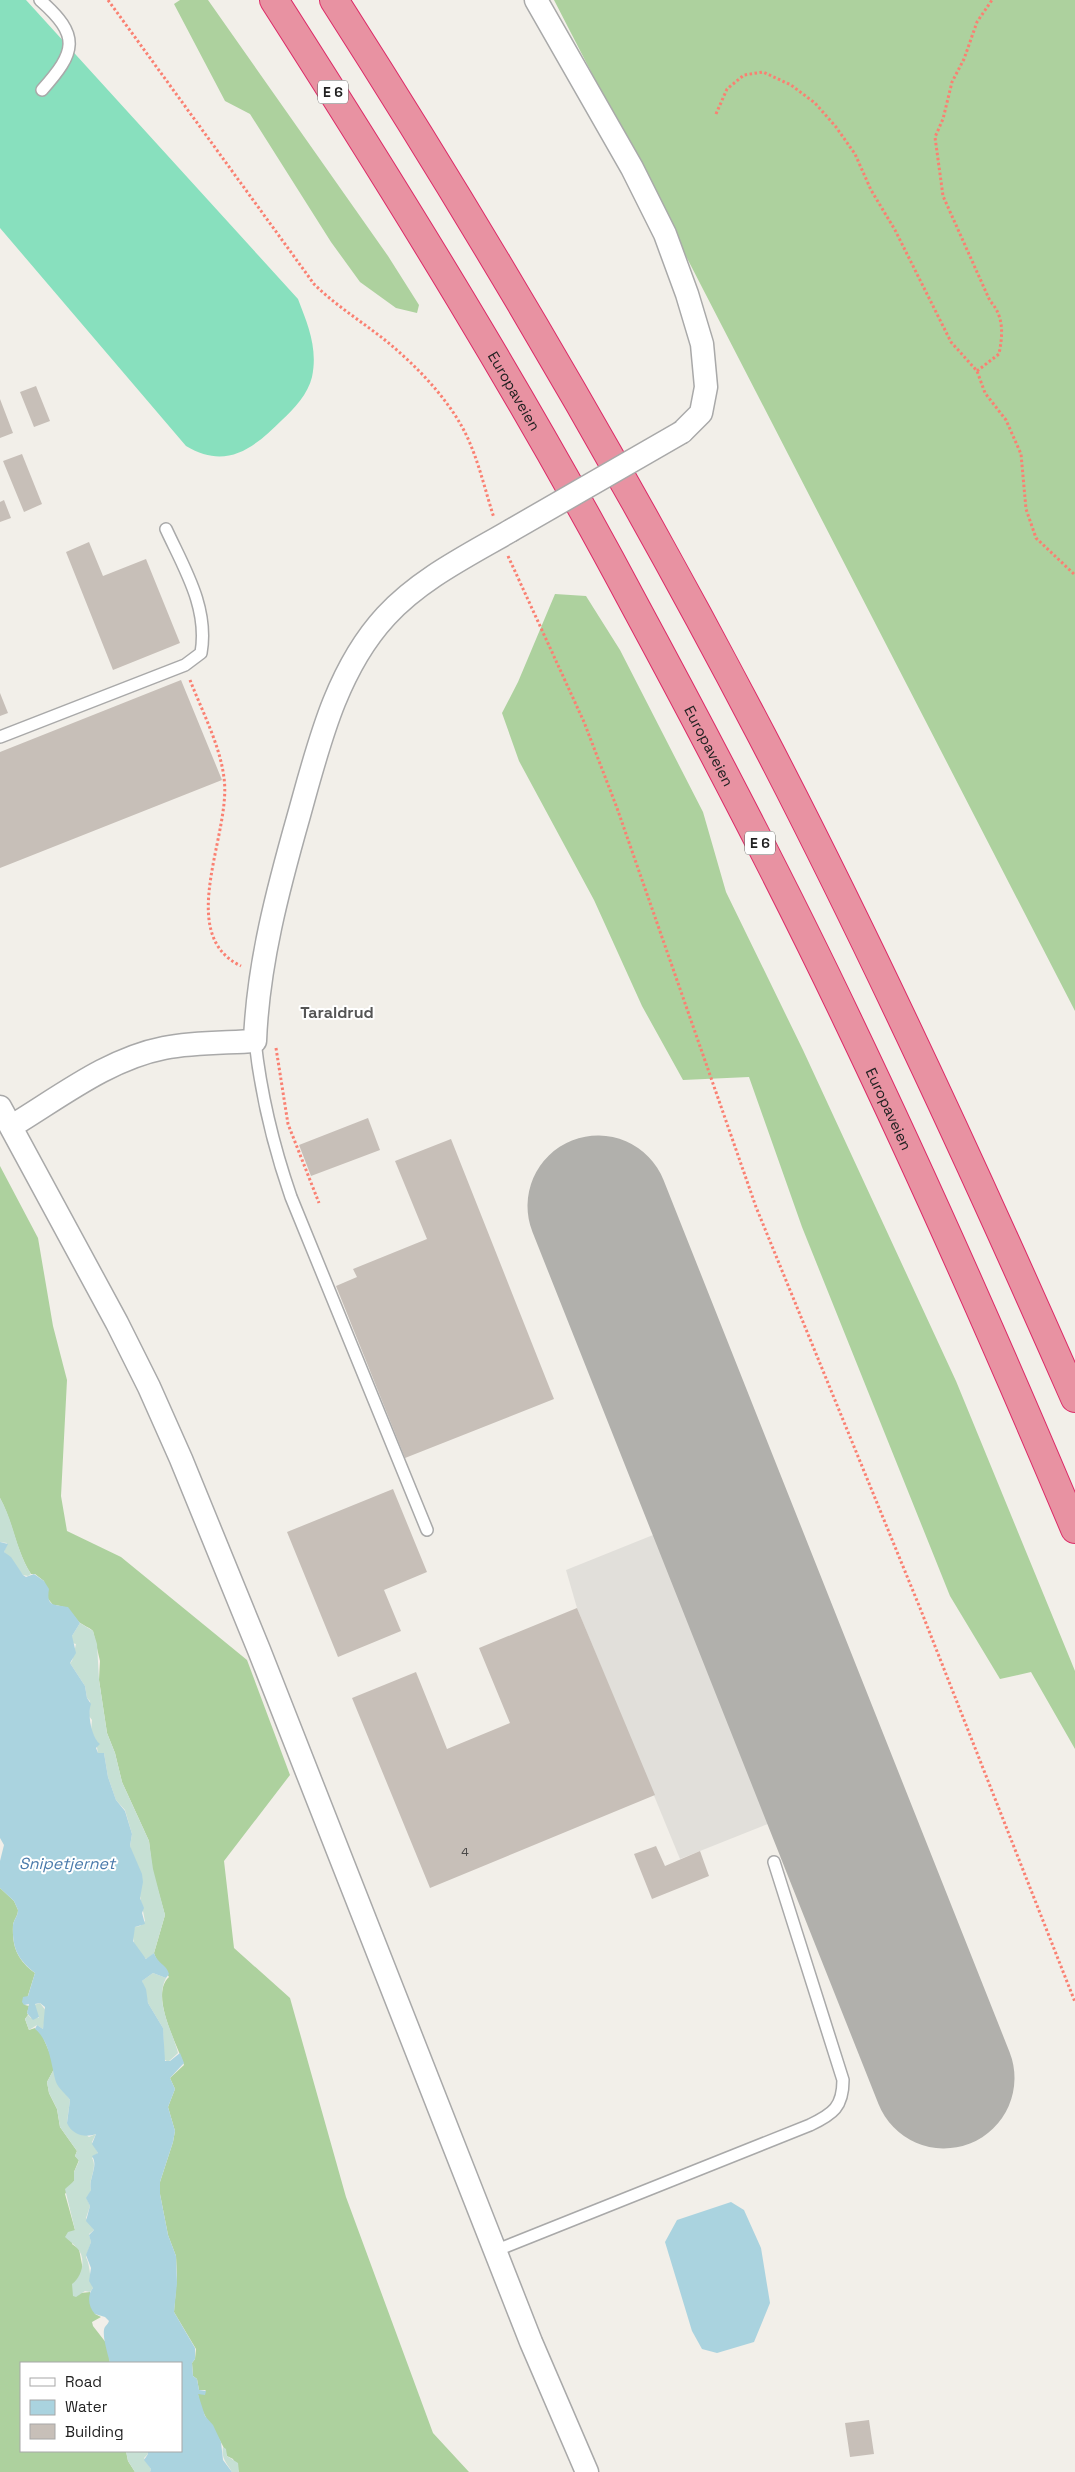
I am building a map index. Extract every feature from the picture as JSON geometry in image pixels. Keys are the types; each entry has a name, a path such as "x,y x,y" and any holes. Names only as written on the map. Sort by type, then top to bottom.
{"highway":[{"name":"Europaveien","path":"274,0 445,274 632,600 718,762 847,1018 938,1213 1075,1528"},
{"path":"334,0 547,347 676,576 762,736 938,1094 1075,1398"}],"street":[{"path":"12,1126 91,1077 136,1055 164,1047 256,1041 261,972 280,880 321,741 338,692 365,642 385,617 407,595 505,534 682,432 701,413 706,387 702,344 689,300 665,234 636,175 536,0"},
{"path":"0,1107 12,1126 129,1347 181,1459 497,2250 531,2342 587,2472"}],"lane":[{"path":"40,0 63,24 69,42 69,54 60,70 42,90"},
{"path":"0,737 185,664 195,659 201,653 204,639 196,594 166,529"},
{"path":"256,1041 262,1094 278,1160 426,1530"},
{"path":"497,2250 810,2125 828,2116 838,2106 843,2096 843,2080 774,1862"}],"path":[{"path":"108,0 314,284 330,300 393,347 440,393 461,425 505,534 535,620 584,722 617,808 756,1207 920,1608 1075,2002"},
{"path":"977,371 999,354 1002,337 999,310 990,301 943,196 935,137 943,119 952,82 964,59 977,22 992,0"},
{"path":"716,114 727,89 744,75 763,72 791,85 815,103 836,127 855,154 871,190 895,230 950,342 977,371 984,393 1006,420 1021,454 1026,509 1036,538 1075,575"}],"shaded area":[{"path":"663,1531 778,1820 680,1859 577,1608 566,1570"}],"green space":[{"path":"0,0 26,0 298,299 313,346 314,366 310,383 300,401 291,411 260,440 238,453 214,456 200,453 186,446 0,228"},
{"path":"180,0 208,0 388,256 419,305 417,313 396,308 360,282 331,242 250,114 225,101 174,4"},
{"path":"554,0 1075,0 1075,1011"},
{"path":"555,594 586,596 620,650 703,812 726,892 803,1050 956,1381 1075,1671 1075,1749 1031,1672 1000,1679 950,1596 802,1227 749,1077 683,1080 642,1006 594,900 519,761 502,713 518,682"},
{"path":"0,1166 38,1238 53,1326 67,1380 61,1496 67,1531 121,1557 247,1660 290,1775 224,1861 234,1948 290,1998 346,2197 433,2433 469,2472 239,2472 233,2459 227,2456 206,2418 200,2402 198,2394 202,2394 206,2390 199,2390 197,2379 193,2376 192,2363 195,2359 196,2349 174,2312 177,2276 176,2256 168,2235 160,2194 160,2182 175,2131 168,2107 175,2089 170,2078 184,2065 163,2008 162,1996 164,1985 169,1977 154,1953 165,1915 152,1869 149,1841 122,1782 115,1753 107,1733 99,1680 100,1661 93,1631 79,1622 65,1608 53,1605 46,1596 44,1581 35,1574 31,1574 26,1565 0,1498"},
{"path":"0,1498 9,1517 22,1556 31,1574 28,1576 23,1575 4,1552 7,1543 0,1542"},
{"path":"80,1623 93,1631 97,1644 99,1680 107,1733 115,1753 122,1782 149,1841 153,1869 165,1915 154,1953 147,1959 137,1950 133,1936 135,1927 140,1926 145,1921 130,1846 132,1834 125,1810 116,1800 108,1777 104,1753 98,1754 96,1740 91,1731 90,1701 87,1698 85,1686 70,1663 76,1644 72,1643 72,1636"},
{"path":"0,1888 14,1901 18,1910 13,1925 13,1940 17,1952 24,1963 35,1973 25,2005 29,2006 28,2015 25,2019 29,2030 35,2028 42,2035 51,2056 54,2069 47,2082 49,2093 57,2109 60,2127 77,2151 75,2156 79,2160 74,2172 74,2181 65,2194 75,2230 72,2244 79,2249 83,2270 79,2279 81,2293 90,2292 95,2314 101,2317 92,2322 107,2344 110,2362 20,2362 20,2452 126,2452 128,2461 135,2472 0,2472"},
{"path":"153,1973 166,1978 162,1996 163,2006 178,2053 168,2062 164,2059 163,2028 148,2003 142,1981"},
{"path":"40,2003 46,2011 43,2029 37,2025 29,2030 25,2019 28,2015 31,2018 39,2018 34,2005"},
{"path":"54,2069 56,2079 70,2100 67,2122 89,2137 96,2134 92,2142 98,2153 92,2158 94,2170 90,2186 91,2190 87,2199 90,2206 86,2218 94,2230 89,2234 91,2242 86,2257 93,2288 90,2292 85,2291 76,2297 73,2296 72,2284 81,2272 82,2257 80,2252 65,2237 68,2232 75,2230 65,2189 74,2181 74,2172 79,2161 75,2156 77,2151 60,2127 57,2109 49,2093 47,2082"},
{"path":"223,2447 226,2449 227,2456 238,2463 239,2472 232,2472 226,2463"},
{"path":"126,2452 147,2452 148,2454 144,2458 151,2469 150,2472 135,2472 128,2461"}],"water":[{"name":"Snipetjernet","path":"0,1542 8,1544 4,1552 11,1557 23,1575 26,1577 34,1574 44,1581 49,1589 50,1602 55,1605 68,1607 80,1623 72,1636 76,1653 70,1663 85,1686 87,1698 91,1704 91,1726 100,1744 96,1748 98,1753 104,1753 108,1777 116,1800 125,1811 132,1834 130,1846 142,1874 143,1882 140,1898 144,1908 142,1913 145,1924 135,1927 133,1941 146,1959 154,1953 169,1974 166,1978 153,1973 142,1981 146,1989 148,2003 163,2028 165,2061 170,2061 180,2053 184,2063 170,2078 175,2089 168,2107 175,2131 160,2182 160,2194 168,2235 176,2256 177,2283 174,2312 195,2348 195,2359 192,2363 193,2376 197,2379 199,2390 206,2391 205,2395 198,2394 205,2416 213,2425 221,2442 223,2460 232,2472 150,2472 151,2469 144,2460 147,2452 182,2452 182,2362 110,2362 104,2334 105,2327 109,2321 105,2317 95,2314 90,2305 89,2297 93,2288 89,2281 91,2268 86,2255 91,2242 89,2235 94,2230 86,2221 90,2206 86,2198 91,2190 90,2186 94,2168 92,2156 98,2153 92,2144 96,2134 88,2136 75,2133 69,2127 67,2123 70,2100 56,2082 47,2047 35,2029 37,2025 43,2029 45,2007 40,2003 35,2004 39,2017 33,2020 27,2013 29,2004 24,2005 22,2002 23,1997 28,1996 35,1973 20,1957 13,1940 13,1925 18,1910 14,1901 0,1888 0,1861 4,1845 0,1838"},
{"path":"731,2202 744,2210 761,2248 770,2303 754,2342 717,2353 702,2349 692,2331 665,2242 677,2220"}],"building":[{"path":"36,386 50,421 34,427 20,392"},
{"path":"0,399 13,433 0,438"},
{"path":"22,454 42,504 24,512 3,461"},
{"path":"4,500 11,518 0,522 0,502"},
{"path":"89,542 103,576 146,559 180,643 113,670 66,552"},
{"path":"181,680 222,780 0,868 0,752"},
{"path":"0,693 8,713 0,716"},
{"path":"368,1118 380,1150 311,1176 299,1145"},
{"path":"451,1139 554,1399 405,1458 336,1286 357,1277 353,1269 427,1239 395,1161"},
{"path":"393,1489 427,1572 384,1590 401,1631 338,1657 287,1532"},
{"path":"577,1608 655,1795 430,1888 352,1698 416,1672 447,1749 510,1723 479,1648"},
{"path":"656,1846 665,1866 700,1851 709,1876 652,1899 634,1854"},
{"path":"869,2420 874,2454 850,2457 845,2423"}],"runway":[{"path":"598,1206 944,2078"}],"district":[{"name":"Taraldrud","path":"337,1012"}]}
